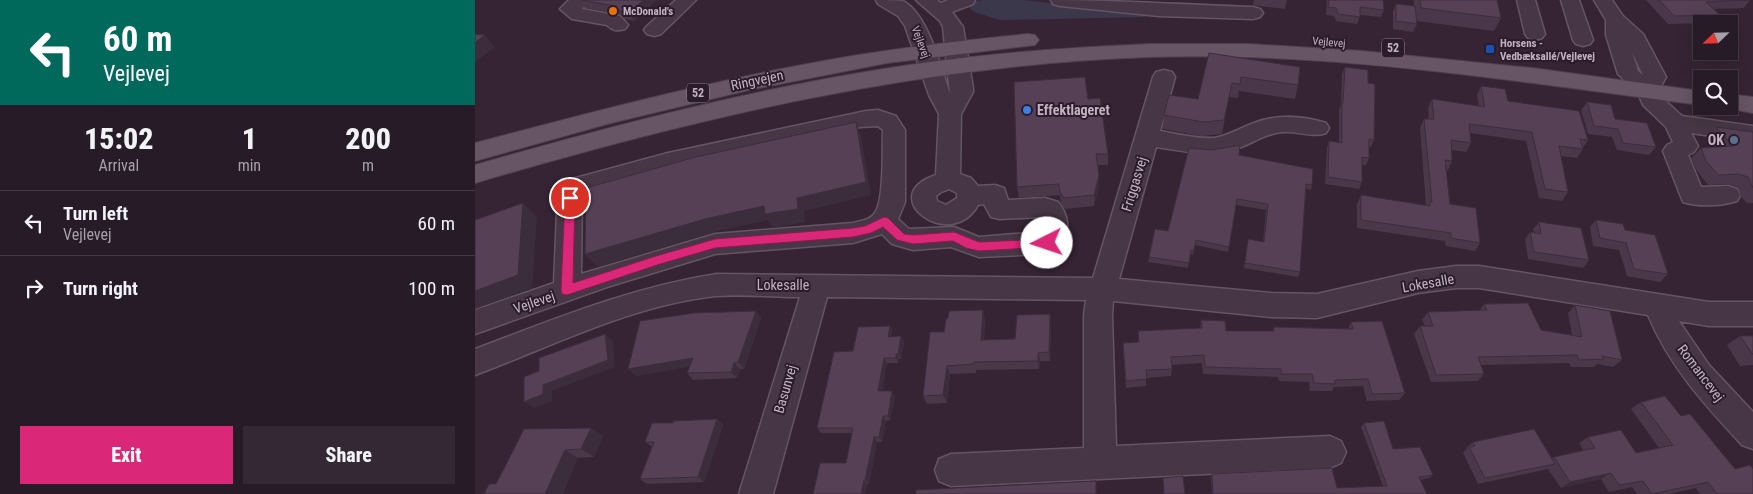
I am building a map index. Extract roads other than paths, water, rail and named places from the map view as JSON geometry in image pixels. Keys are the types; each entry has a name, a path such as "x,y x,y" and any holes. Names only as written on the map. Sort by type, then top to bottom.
{"main road":[{"name":"Vejlevej","path":"928,60 1103,35 1206,34 1299,39 1512,58 1629,74 1651,84 1693,96"},
{"name":"Vejlevej","path":"957,56 1033,58 1115,52 1248,51 1412,62 1651,84 1693,84"},
{"name":"Ringvejen","path":"475,152 679,97 826,66 928,60"},
{"name":"Ringvejen","path":"475,174 656,123 822,87 928,60"},
{"path":"1738,89 1753,91"},
{"path":"1738,103 1753,105"}],"street":[{"path":"654,30 687,0"},
{"name":"Vejlevej","path":"885,0 896,5 911,18 940,95 950,114"},
{"name":"Vejlevej","path":"932,5 965,0"},
{"path":"1060,0 1159,10 1253,13"},
{"path":"1526,0 1535,34"},
{"path":"1570,0 1583,40"},
{"path":"1583,0 1603,1 1616,20 1633,34 1651,84 1651,100 1675,123 1686,146 1675,151 1692,196 1728,195"},
{"path":"574,3 577,14 613,20 618,25"},
{"name":"Vejlevej","path":"932,5 948,18 953,28 962,92 950,114 948,180"},
{"path":"1616,20 1616,35 1629,74"},
{"name":"Friggasvej","path":"1103,289 1164,77"},
{"path":"567,290 570,188 668,161 855,120 887,119 893,124 895,130 888,212 901,237 913,240 946,226 962,208 970,196 969,190 964,184 948,180 931,186 925,193 923,200 926,208 934,213 946,226 954,237 979,247 1041,244 1053,238 1053,213 1050,209 1045,207 1000,210 997,206 995,194 970,196"},
{"path":"1675,123 1753,134"},
{"path":"1148,138 1212,146 1229,143 1263,128 1284,124 1317,128"},
{"path":"888,212 923,200"},
{"name":"Vejlevej","path":"475,322 656,260 715,244 853,233 867,230 888,212"},
{"name":"Lokesalle","path":"475,362 645,299 686,289 717,285 1103,289 1271,306 1317,306 1418,282 1456,277 1479,277 1709,314 1753,314"},
{"name":"Basunvej","path":"756,494 817,285"},
{"path":"1100,463 1097,315 1103,289"},
{"name":"Romancevej","path":"1658,306 1663,319 1699,375 1753,434"},
{"path":"951,470 1330,452"}],"place":[{"name":"McDonald's","path":"613,11"},
{"name":"Horsens - Vedbæksallé/Vejlevej","path":"1490,49"},
{"name":"Effektlageret","path":"1027,110"},
{"name":"OK","path":"1734,140"}]}
